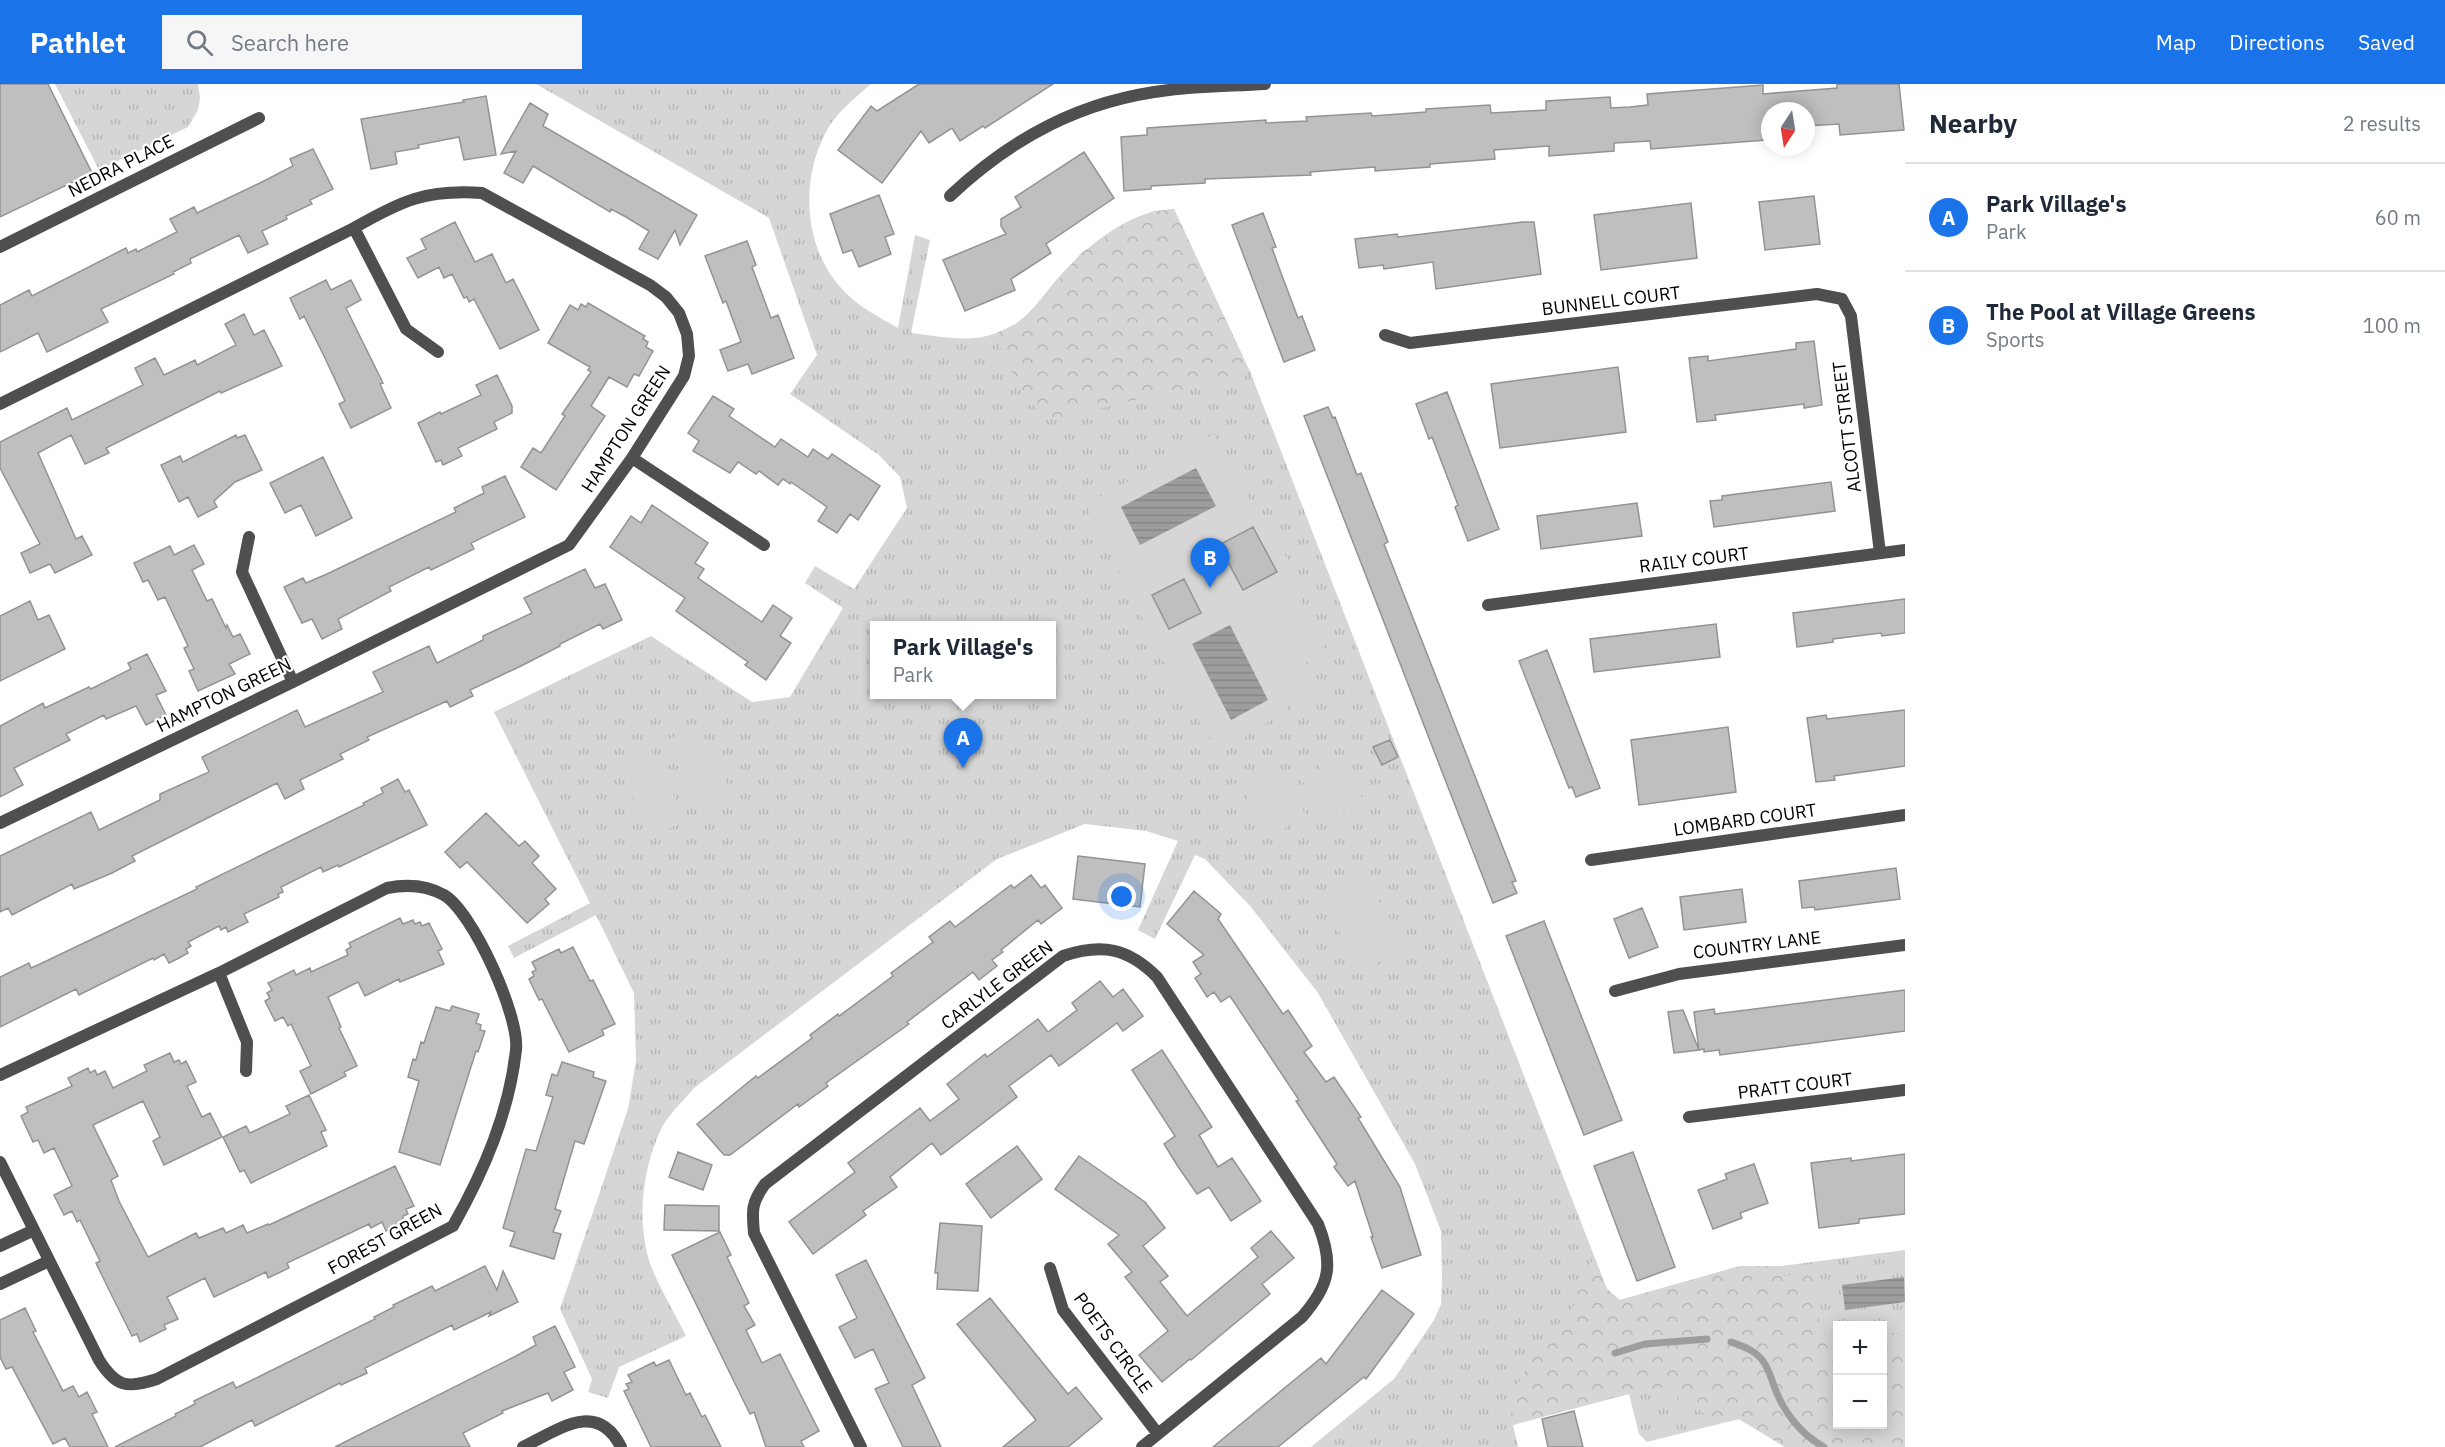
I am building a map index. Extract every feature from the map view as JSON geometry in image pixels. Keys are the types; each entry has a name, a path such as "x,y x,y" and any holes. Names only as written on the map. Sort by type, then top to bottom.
{"street":[{"path":"950,196 976,171 1013,145 1047,125 1087,108 1138,95 1170,90 1265,84"},
{"name":"NEDRA PLACE","path":"0,247 259,118"},
{"name":"HAMPTON GREEN","path":"0,404 402,202 428,194 452,191 482,193 650,285 666,297 679,313 687,334 689,356 684,376 676,391 632,458 569,545 0,824"},
{"path":"354,228 406,329 438,352"},
{"name":"BUNNELL COURT","path":"1385,335 1410,343 1817,294 1842,299"},
{"name":"ALCOTT STREET","path":"1842,299 1851,316 1880,554"},
{"path":"632,458 764,545"},
{"path":"249,537 242,572 292,682"},
{"name":"RAILY COURT","path":"1488,605 1905,550"},
{"name":"LOMBARD COURT","path":"1591,860 1905,815"},
{"name":"FOREST GREEN","path":"0,1075 219,973 387,888 404,885 425,887 445,896 458,906 483,945 501,986 517,1047 508,1097 492,1146 473,1190 453,1226 157,1379 138,1386 123,1384 109,1375 99,1360 0,1162"},
{"name":"COUNTRY LANE","path":"1615,991 1679,974 1905,945"},
{"name":"CARLYLE GREEN","path":"861,1447 754,1233 752,1210 756,1196 765,1184 1063,956 1082,950 1100,948 1124,953 1136,959 1157,977 1318,1224 1326,1245 1329,1263 1325,1284 1317,1300 1302,1317 1142,1447"},
{"path":"219,973 247,1042 246,1071"},
{"name":"PRATT COURT","path":"1689,1117 1905,1090"},
{"path":"0,1246 34,1230"},
{"path":"0,1284 49,1261"},
{"name":"POETS CIRCLE","path":"1050,1268 1063,1310 1158,1434"},
{"path":"523,1447 566,1426 581,1421 596,1421 608,1427 621,1447"}],"green space":[{"path":"55,84 198,84 200,98 198,110 188,127 99,170"},
{"path":"536,84 871,84 839,113 829,126 817,153 809,193 813,235 829,273 842,289 861,306 898,328 915,235 930,240 911,333 974,338 984,337 1005,329 1023,318 1068,268 1112,230 1154,211 1174,209 1251,374 1607,1289 1620,1300 1740,1266 1781,1266 1905,1250 1905,1447 1785,1447 1739,1419 1647,1442 1639,1434 1629,1394 1513,1425 1518,1447 1311,1447 1394,1379 1434,1320 1441,1304 1441,1231 1415,1164 1318,993 1251,907 1205,859 1195,855 1155,939 1138,930 1178,841 1146,831 1085,824 997,859 694,1088 677,1107 662,1127 650,1158 644,1191 643,1224 651,1266 686,1336 619,1367 608,1398 588,1392 592,1379 560,1309 628,1109 636,1061 634,993 596,915 514,958 508,946 590,903 494,712 651,636 752,702 790,697 843,608 805,583 815,566 854,589 907,508 900,477 879,455 790,394 817,355 769,218"},
{"path":"1174,209 1251,374 1048,420 1022,394 994,334 1020,322 1034,310 1081,253 1123,225 1152,212"},
{"path":"1214,434 1262,522 1266,520 1291,566 1284,570 1326,651 1303,665 1314,689 1221,754 1180,694 1086,505"},
{"path":"698,725 734,796 701,813 665,741"},
{"path":"1328,745 1367,806 1351,816 1312,755"},
{"path":"650,749 686,820 653,836 617,764"},
{"path":"1309,756 1348,818 1331,828 1293,766"},
{"path":"1272,764 1306,815 1273,836 1240,785"},
{"path":"1360,874 1407,943 1366,971 1319,902"},
{"path":"1595,1259 1607,1289 1620,1300 1740,1266 1781,1266 1783,1276 1812,1272 1821,1335 1833,1334 1833,1429 1887,1429 1887,1332 1905,1336 1905,1447 1785,1447 1739,1419 1720,1423 1661,1387 1580,1405 1513,1425 1511,1406 1520,1380 1538,1351 1578,1300 1580,1277"}],"shaded area":[{"path":"1196,468 1216,506 1140,545 1121,507"},
{"path":"1230,625 1268,700 1231,720 1192,644"},
{"path":"1904,1277 1905,1302 1845,1310 1842,1285"}],"building":[{"path":"0,84 48,84 92,173 0,217"},
{"path":"919,84 1053,84 985,128 983,126 960,141 952,128 929,143 921,131 882,183 838,150 871,106 877,111"},
{"path":"1837,84 1899,84 1904,130 1840,135 1839,124 1815,125 1815,102 1761,102 1761,140 1651,149 1650,141 1614,143 1614,151 1549,156 1549,146 1494,150 1495,159 1430,164 1430,167 1375,171 1375,167 1310,172 1311,175 1205,179 1205,183 1151,186 1151,189 1124,191 1121,137 1147,135 1147,128 1266,120 1266,123 1307,121 1306,117 1371,113 1372,116 1426,112 1426,109 1490,105 1491,113 1546,110 1546,101 1610,97 1611,108 1630,107 1648,105 1647,94 1763,85 1763,94 1837,88"},
{"path":"486,96 496,155 464,160 459,137 395,152 397,164 371,169 361,119 464,102 463,100"},
{"path":"530,103 548,114 543,126 697,215 680,245 675,230 658,259 639,249 649,231 626,217 611,209 610,212 533,166 523,183 504,173 516,151 501,154"},
{"path":"313,149 333,189 310,200 312,204 286,216 287,219 262,231 268,244 248,253 239,235 190,259 191,263 173,272 174,274 101,309 108,322 47,352 38,333 0,352 0,305 29,290 32,296 126,248 128,253 136,249 137,252 177,232 170,219 194,207 197,213 260,183 293,166 290,159"},
{"path":"1084,152 1114,198 1046,244 1051,253 1011,279 1015,290 965,311 943,260 1006,234 1001,226 1001,219 1021,207 1015,197"},
{"path":"879,195 894,234 885,237 891,254 859,267 852,250 843,253 830,214"},
{"path":"1814,196 1820,244 1765,250 1759,202"},
{"path":"1691,203 1697,258 1601,270 1594,215"},
{"path":"1263,213 1276,247 1272,248 1298,318 1302,316 1315,350 1284,362 1232,225"},
{"path":"455,222 475,262 492,254 506,283 513,279 539,330 500,349 474,299 469,302 467,297 464,298 452,274 444,278 439,267 418,278 407,258 426,249 421,239"},
{"path":"1534,222 1541,274 1436,289 1433,262 1384,269 1383,265 1359,268 1355,239 1397,234 1398,237"},
{"path":"747,241 756,265 752,267 771,318 778,315 794,358 752,374 748,364 728,371 720,350 741,342 726,301 723,303 705,256"},
{"path":"326,280 331,290 351,280 361,300 346,308 383,383 380,384 391,408 351,428 339,404 345,401 324,356 304,316 300,319 290,298"},
{"path":"588,303 645,336 643,339 648,342 646,347 653,351 639,376 634,374 627,387 609,377 591,406 605,416 556,490 521,467 533,448 541,453 565,416 562,414 591,372 588,370 590,367 548,343 570,305 578,310 581,304 586,307"},
{"path":"244,314 254,335 264,330 282,366 221,393 220,391 106,448 109,453 85,464 71,435 38,453 76,539 82,536 92,555 55,573 50,564 30,573 21,553 40,544 0,468 0,442 67,408 72,420 143,385 135,368 155,358 164,375 195,360 197,365 236,345 225,324"},
{"path":"1814,341 1822,405 1804,408 1804,404 1715,415 1716,420 1697,422 1689,358 1708,356 1708,361 1796,349 1796,343"},
{"path":"1618,367 1626,432 1500,448 1491,384"},
{"path":"497,375 512,406 512,413 494,422 497,429 458,448 462,456 443,465 441,460 436,462 418,423 481,395 476,385"},
{"path":"1447,392 1499,529 1468,541 1455,507 1458,505 1432,437 1429,439 1416,404"},
{"path":"713,396 734,409 729,416 775,447 781,439 808,457 813,449 828,459 832,454 880,486 858,520 850,514 837,533 818,521 827,507 791,482 790,484 783,479 778,485 759,471 756,474 738,462 730,473 693,451 699,441 688,433"},
{"path":"1328,407 1333,418 1335,417 1357,475 1361,473 1388,542 1384,544 1516,881 1512,882 1517,893 1493,903 1304,416"},
{"path":"236,435 237,438 245,435 262,470 235,482 214,501 217,507 198,517 188,497 179,502 161,465 180,456 183,462"},
{"path":"323,457 352,518 316,536 301,505 285,513 270,483"},
{"path":"505,476 525,517 471,543 474,549 431,570 429,567 389,587 391,591 338,619 342,629 322,639 312,619 302,623 284,587 303,578 306,583 327,574 456,512 454,508 484,493 482,487"},
{"path":"1831,482 1835,511 1714,527 1710,501 1722,500 1722,496"},
{"path":"1637,503 1642,536 1541,549 1537,516"},
{"path":"652,505 708,543 695,563 704,569 698,578 762,622 773,605 792,618 780,636 791,643 766,680 745,665 748,662 676,611 685,598 610,547 631,516 641,523"},
{"path":"1253,527 1277,572 1243,590 1219,545"},
{"path":"194,545 204,564 192,570 207,601 212,599 226,628 227,625 233,637 240,634 250,654 229,664 235,674 198,691 189,671 194,669 184,648 188,646 165,597 158,600 148,580 143,582 134,563 170,546 174,555"},
{"path":"585,569 595,588 605,584 622,620 603,629 600,624 560,644 521,666 470,690 473,696 450,707 447,701 367,737 369,740 340,754 343,759 300,780 304,789 285,799 277,783 132,856 135,861 112,873 74,889 72,884 12,915 8,908 0,912 0,856 91,812 99,830 160,800 160,794 209,772 202,757 297,710 305,727 383,692 373,672 429,646 437,663 483,640 483,636 532,613 524,598"},
{"path":"1184,579 1201,613 1169,629 1152,595"},
{"path":"1905,599 1905,633 1882,636 1881,633 1833,639 1833,642 1797,647 1793,613"},
{"path":"30,601 38,620 49,615 65,649 0,681 0,616"},
{"path":"1716,624 1720,657 1594,672 1590,639"},
{"path":"1547,650 1600,788 1576,797 1572,787 1569,788 1519,661"},
{"path":"147,654 166,691 156,695 166,715 146,725 136,706 106,719 104,715 66,734 70,740 14,768 23,785 0,797 0,726 43,703 45,708 89,687 91,689 131,669 128,663"},
{"path":"1905,710 1905,766 1834,776 1835,780 1816,782 1807,718 1826,715 1827,719"},
{"path":"1728,727 1736,792 1639,805 1631,740"},
{"path":"1390,740 1398,757 1382,765 1373,747"},
{"path":"398,779 405,792 409,790 427,825 339,867 338,865 323,872 321,867 281,887 283,892 278,894 279,897 244,914 248,922 228,932 226,927 221,930 219,926 188,942 191,946 186,949 188,953 169,963 164,954 154,960 153,958 79,995 76,989 0,1027 0,977 29,963 31,968 40,964 197,889 196,887 364,805 363,803 383,793 381,788"},
{"path":"486,813 519,846 525,841 539,856 532,863 556,889 545,899 549,904 527,923 467,862 460,868 445,852"},
{"path":"1078,856 1145,864 1140,907 1073,899"},
{"path":"1896,868 1900,899 1815,910 1814,907 1802,908 1799,881"},
{"path":"1031,875 1041,888 1045,885 1062,908 1041,924 1038,920 1001,950 1003,952 992,960 997,966 979,980 973,972 907,1022 909,1024 826,1083 828,1086 799,1107 798,1104 730,1155 724,1155 697,1124 756,1076 758,1078 812,1038 810,1035 893,976 891,973 933,942 929,937 950,921 955,927 1011,885 1014,888"},
{"path":"1742,889 1746,922 1684,930 1680,897"},
{"path":"1194,891 1221,914 1218,919 1283,1014 1288,1010 1312,1046 1304,1052 1326,1082 1334,1077 1361,1117 1358,1118 1400,1187 1421,1255 1382,1268 1355,1181 1348,1186 1334,1167 1337,1164 1296,1101 1299,1100 1230,996 1221,1002 1214,992 1207,997 1195,978 1201,974 1193,962 1204,955 1167,924"},
{"path":"1642,908 1658,947 1629,958 1614,919"},
{"path":"400,918 403,924 413,920 415,924 420,922 422,926 429,923 442,949 438,951 444,964 400,982 399,979 365,996 358,982 328,997 341,1027 339,1028 357,1066 344,1072 346,1076 311,1094 300,1071 311,1066 291,1024 288,1026 283,1017 275,1021 265,1001 270,998 267,993 272,990 268,983 294,970 296,975 310,968 311,972 348,955 346,950 351,947 349,943"},
{"path":"1544,921 1622,1120 1584,1135 1506,936"},
{"path":"573,947 615,1024 602,1030 604,1035 569,1052 529,979 534,976 532,972 536,970 532,962 559,949 561,953"},
{"path":"1100,981 1113,997 1123,989 1143,1016 1123,1031 1117,1023 1059,1066 1051,1055 1009,1086 1017,1097 941,1155 932,1143 890,1177 897,1187 863,1211 866,1215 813,1254 789,1222 855,1172 848,1163 920,1108 930,1121 959,1099 947,1084 985,1054 987,1057 1038,1019 1048,1032 1077,1010 1072,1003"},
{"path":"1905,990 1905,1031 1720,1055 1719,1050 1704,1052 1704,1049 1699,1050 1694,1012 1714,1009 1715,1014"},
{"path":"452,1006 479,1014 476,1023 481,1025 480,1030 485,1031 478,1052 476,1051 440,1165 399,1152 419,1081 408,1077 413,1059 416,1060 421,1042 424,1043 436,1007 450,1011"},
{"path":"1683,1010 1699,1050 1674,1053 1668,1012"},
{"path":"1162,1050 1212,1127 1199,1135 1218,1167 1232,1158 1261,1201 1231,1221 1209,1187 1197,1194 1177,1165 1164,1144 1175,1136 1132,1070"},
{"path":"170,1053 174,1062 179,1060 181,1064 186,1061 196,1082 187,1086 202,1117 210,1113 222,1137 164,1165 153,1141 160,1137 143,1101 93,1125 118,1176 111,1180 119,1201 148,1257 196,1233 199,1238 223,1228 226,1233 243,1225 247,1233 269,1225 395,1166 414,1206 406,1209 408,1214 403,1216 403,1223 386,1231 382,1222 371,1228 369,1224 287,1263 289,1268 268,1278 266,1272 214,1297 205,1278 167,1297 178,1319 164,1325 166,1329 140,1342 137,1334 132,1336 110,1292 96,1263 100,1261 80,1220 77,1222 72,1211 64,1215 54,1195 72,1186 54,1148 44,1153 38,1140 33,1142 21,1116 28,1112 26,1107 72,1086 68,1078 88,1068 90,1073 95,1070 97,1075 105,1071 113,1088 147,1071 144,1065"},
{"path":"562,1062 594,1072 593,1077 606,1081 584,1144 575,1141 555,1209 561,1211 553,1232 561,1234 554,1259 510,1246 515,1232 503,1228 526,1149 536,1151 553,1097 546,1095 552,1074 557,1076"},
{"path":"309,1095 326,1130 321,1132 327,1146 251,1183 244,1170 240,1172 223,1137 246,1126 250,1133 290,1114 286,1106"},
{"path":"1017,1146 1042,1179 991,1218 966,1184"},
{"path":"678,1152 712,1165 703,1190 669,1177"},
{"path":"1633,1152 1675,1267 1637,1281 1594,1166"},
{"path":"1905,1154 1905,1214 1859,1219 1859,1223 1819,1228 1811,1163 1851,1158 1851,1161"},
{"path":"1079,1156 1145,1202 1165,1228 1143,1246 1168,1276 1160,1282 1187,1316 1258,1257 1251,1248 1271,1231 1294,1258 1262,1284 1270,1294 1162,1382 1139,1355 1168,1331 1125,1277 1132,1272 1108,1244 1119,1235 1055,1189"},
{"path":"1754,1164 1768,1203 1740,1213 1742,1218 1713,1229 1698,1190 1727,1179 1725,1174"},
{"path":"665,1205 719,1206 719,1231 664,1230"},
{"path":"940,1223 982,1226 978,1291 937,1289 938,1273 935,1273"},
{"path":"720,1232 731,1255 727,1257 749,1303 744,1306 755,1325 746,1330 762,1363 780,1354 819,1431 801,1441 804,1447 766,1447 754,1412 750,1414 672,1255"},
{"path":"866,1260 925,1378 912,1385 941,1447 903,1447 875,1389 889,1383 873,1349 855,1358 839,1327 857,1318 836,1275"},
{"path":"485,1266 497,1290 503,1271 518,1302 454,1330 452,1325 365,1368 367,1373 341,1385 340,1383 255,1426 252,1420 200,1447 115,1447 176,1416 175,1414 195,1404 194,1401 233,1382 236,1388 375,1319 374,1317 394,1307 393,1305 432,1286 435,1291"},
{"path":"1382,1290 1414,1314 1366,1379 1364,1377 1278,1447 1213,1447 1321,1358 1326,1364"},
{"path":"990,1298 1068,1394 1076,1387 1102,1419 1068,1447 1003,1447 1036,1420 957,1324"},
{"path":"25,1308 36,1331 33,1332 63,1391 73,1386 79,1397 87,1392 97,1412 92,1414 108,1447 70,1447 65,1438 53,1444 12,1367 6,1369 0,1357 0,1320"},
{"path":"555,1326 575,1367 564,1372 573,1390 552,1401 548,1393 502,1411 503,1413 463,1433 470,1447 335,1447 536,1345 533,1337"},
{"path":"669,1360 686,1395 690,1393 702,1417 705,1415 721,1447 651,1447 624,1391 629,1389 626,1384 632,1382 628,1375 654,1362 656,1366"},
{"path":"1574,1411 1583,1447 1548,1447 1542,1419"}],"waterway":[{"path":"1615,1353 1645,1344 1707,1339"},
{"path":"1731,1342 1760,1357 1789,1416 1808,1436 1824,1447"}],"place":[{"name":"The Pool at Village Greens","path":"1210,588"},
{"name":"Park Village's","path":"963,768"}]}
